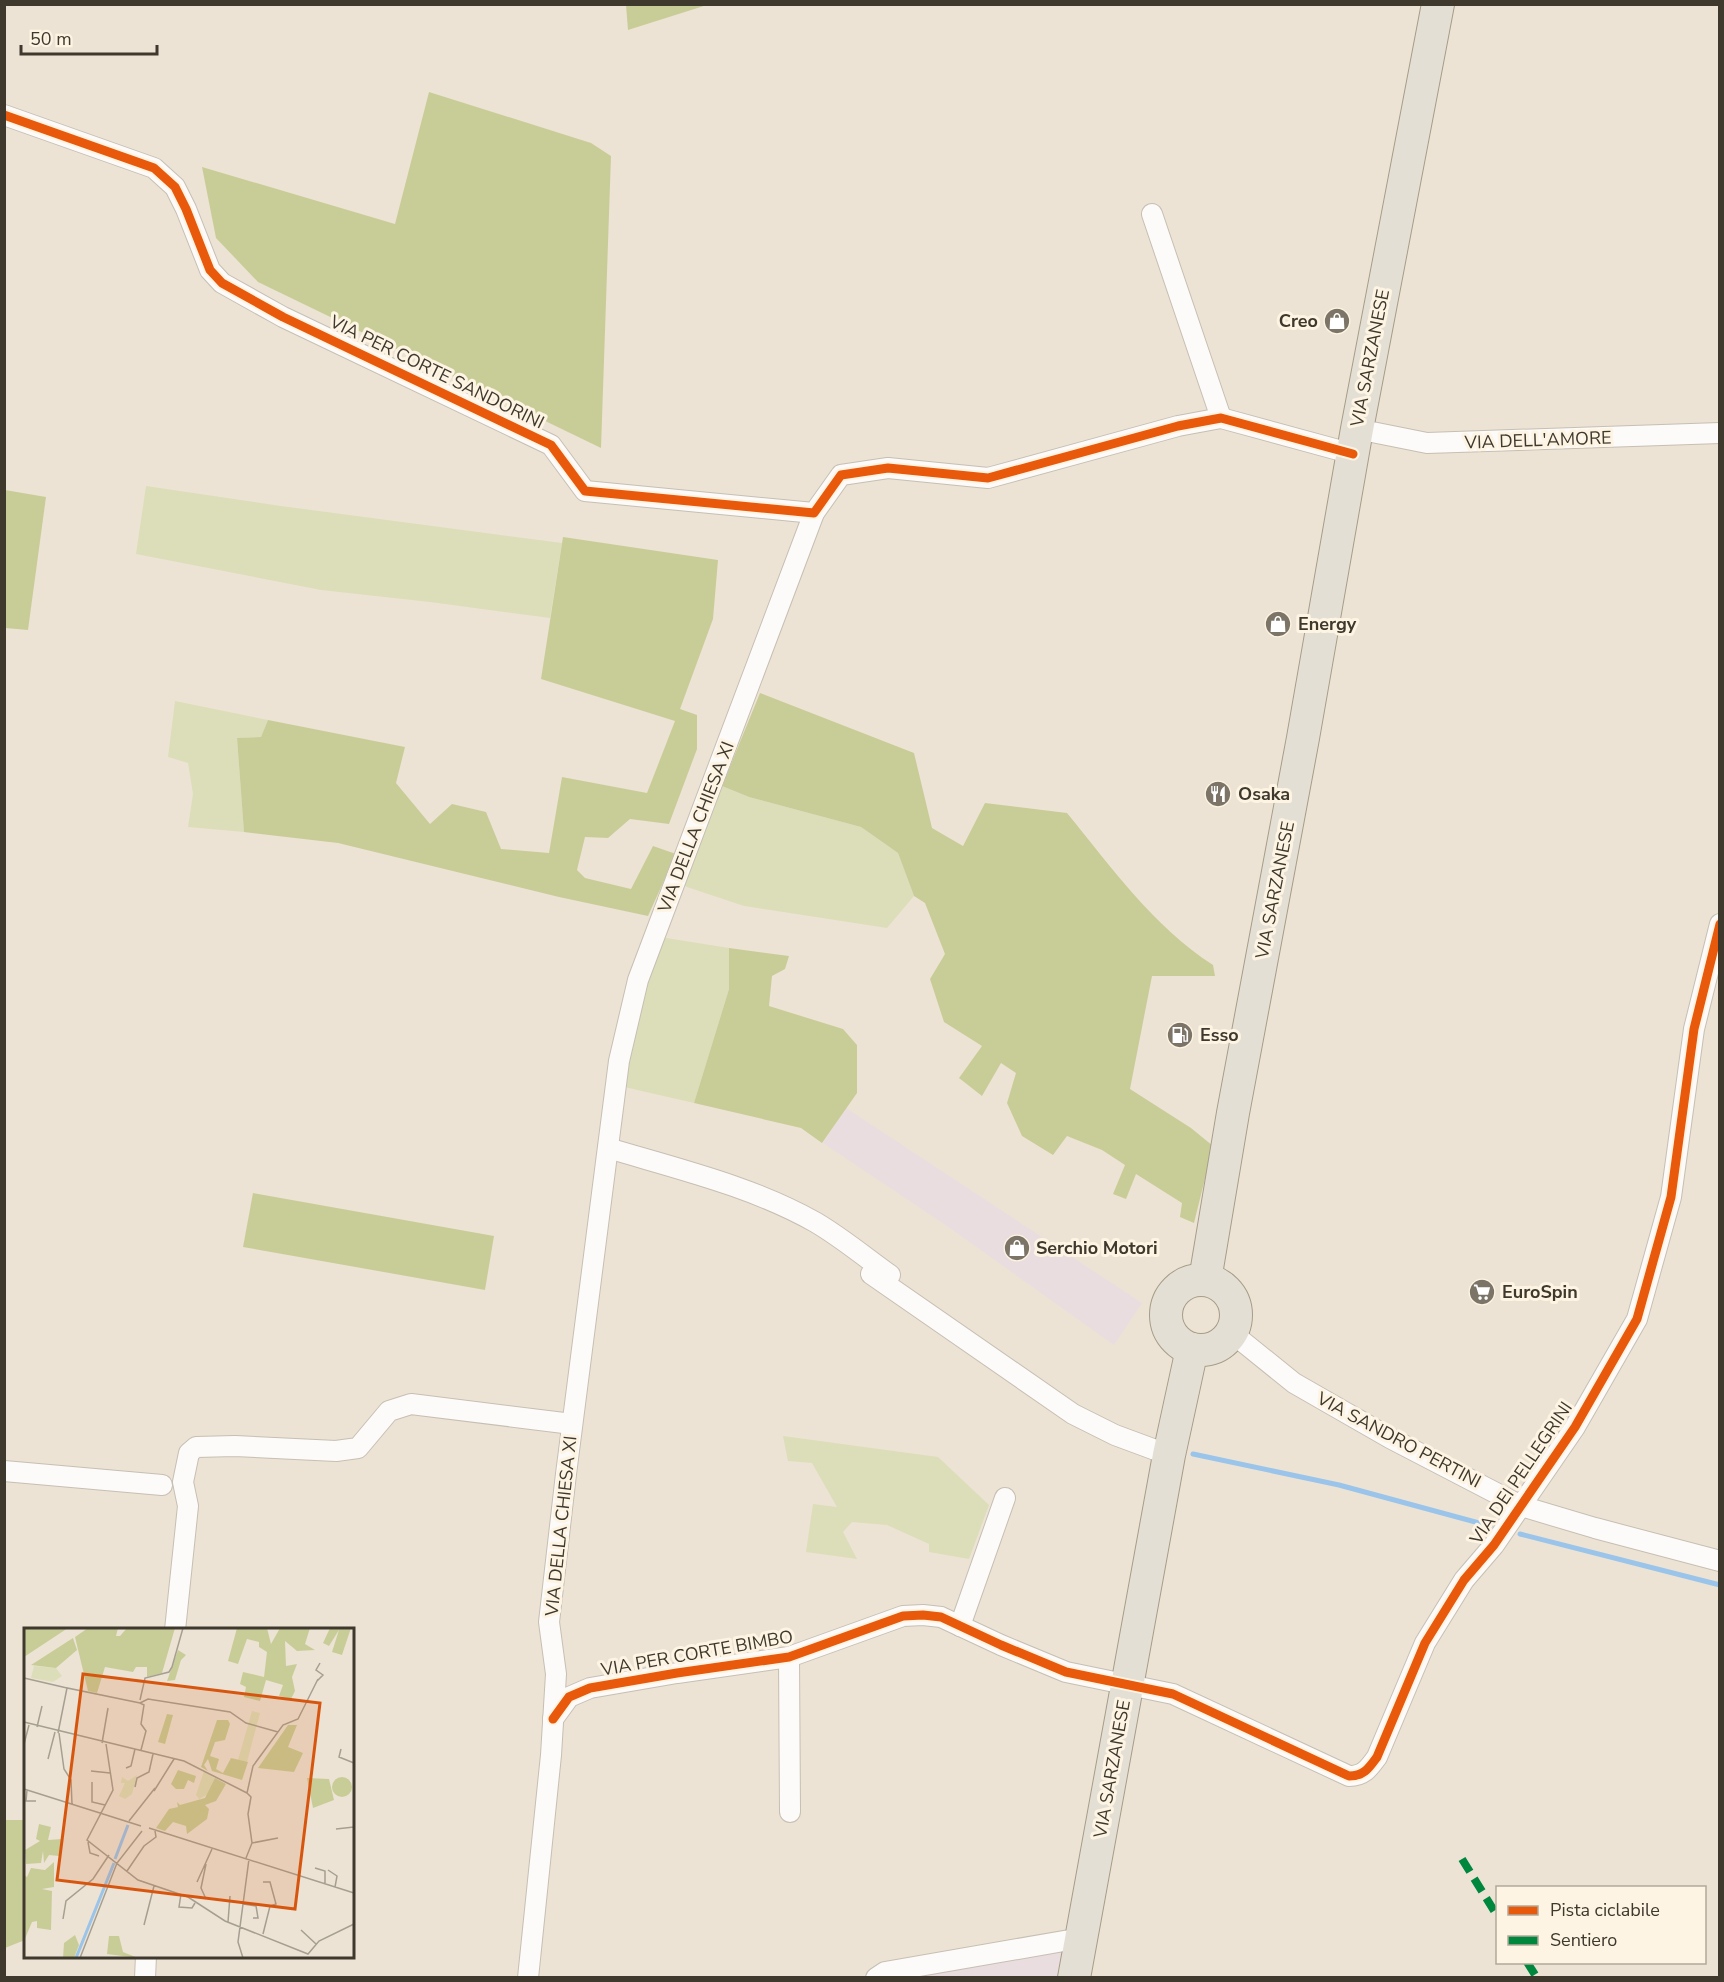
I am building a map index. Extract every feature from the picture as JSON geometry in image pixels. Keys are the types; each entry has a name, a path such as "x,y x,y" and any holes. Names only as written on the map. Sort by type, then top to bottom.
{"main road":[{"name":"VIA SARZANESE","path":"1205,1280 1233,1113 1303,738 1355,441 1438,4"},
{"path":"1205,1280 1216,1283 1233,1299 1236,1322 1232,1333 1215,1348 1192,1349 1182,1345 1173,1337 1168,1327 1166,1315 1168,1303 1182,1285 1205,1280"},
{"name":"VIA SARZANESE","path":"1074,1977 1169,1455 1192,1349"}],"street":[{"name":"VIA PER CORTE SANDORINI","path":"4,115 154,168 175,187 210,270 222,283 283,317 551,445 585,491 814,513"},
{"path":"1152,214 1221,418"},
{"path":"814,513 841,475 888,468 988,478 1178,426 1221,418 1355,441"},
{"name":"VIA DELL'AMORE","path":"1355,441 1427,443 1719,433"},
{"name":"VIA DELLA CHIESA XI","path":"528,1977 554,1719 556,1674 549,1622 619,1060 638,980 814,513"},
{"name":"VIA DEI PELLEGRINI","path":"1127,1684 1173,1694 1349,1776 1366,1772 1377,1757 1425,1643 1464,1580 1494,1545 1575,1427 1637,1319 1671,1197 1694,1029 1717,948 1719,924"},
{"path":"608,1148 743,1189 768,1200 816,1223 896,1279"},
{"path":"871,1274 1073,1414 1115,1436 1169,1455"},
{"name":"VIA SANDRO PERTINI","path":"1232,1333 1294,1383 1390,1438 1521,1506 1719,1561"},
{"path":"175,1628 188,1506 183,1482 189,1453 196,1447 235,1446 336,1450 358,1448 389,1411 411,1404 572,1424"},
{"path":"4,1471 162,1485"},
{"path":"960,1626 1005,1498"},
{"name":"VIA PER CORTE BIMBO","path":"554,1719 569,1697 590,1688 789,1657 903,1616 941,1617 1066,1672 1127,1684"},
{"path":"789,1657 790,1812"},
{"path":"876,1977 885,1972 1081,1938"},
{"path":"145,1977 146,1958"}],"shaded area":[{"path":"846,1108 1142,1303 1114,1345 947,1226 823,1143"},
{"path":"1064,1949 1058,1977 928,1978 931,1972"}],"green space":[{"path":"626,4 707,5 628,30"},
{"path":"429,92 591,143 611,156 601,448 258,282 216,238 202,167 395,224"},
{"path":"146,486 562,543 550,618 321,590 136,554"},
{"path":"5,490 46,497 28,630 5,628"},
{"path":"563,537 718,560 713,619 680,709 697,715 697,749 669,824 630,819 608,838 585,837 577,870 585,878 631,889 653,846 676,854 648,916 559,897 338,843 244,832 237,738 261,737 268,720 405,747 396,783 430,824 452,804 486,812 501,849 549,853 562,777 647,793 675,721 541,679"},
{"path":"760,693 914,753 932,828 963,846 985,803 1067,813 1152,914 1191,950 1213,965 1215,976 1152,976 1130,1089 1191,1128 1213,1146 1194,1223 1180,1217 1182,1203 1136,1174 1126,1199 1113,1194 1125,1165 1102,1150 1067,1136 1053,1155 1022,1136 1007,1103 1016,1073 1001,1063 982,1096 959,1078 982,1046 944,1022 930,979 945,954 925,903 914,896 898,853 861,827 749,797 722,786"},
{"path":"175,701 268,720 261,737 237,738 244,832 188,827 193,794 188,763 168,757"},
{"path":"722,786 749,797 861,827 898,853 914,896 887,928 744,906 687,887 681,883"},
{"path":"660,937 729,948 729,989 694,1103 620,1086 642,983"},
{"path":"729,948 789,956 785,969 772,976 769,1006 843,1029 857,1045 857,1093 822,1143 801,1128 694,1103 729,989"},
{"path":"253,1193 494,1236 485,1290 243,1247"},
{"path":"783,1436 938,1457 989,1505 969,1559 929,1552 929,1544 887,1525 852,1522 843,1532 857,1559 806,1552 813,1504 837,1507 812,1463 788,1461"},
{"path":"5,1820 24,1820 24,1940 5,1948"}],"waterway":[{"path":"1193,1454 1339,1485 1490,1526"},
{"path":"1520,1534 1720,1585"}],"marked path":[{"path":"1462,1859 1496,1914"},
{"path":"1528,1964 1537,1978"}],"cycle path":[{"path":"4,115 154,168 175,187 210,270 222,283 283,317 551,445 585,491 814,513 841,475 888,468 988,478 1178,426 1221,418 1353,454"},
{"path":"553,1719 569,1697 590,1688 789,1657 903,1616 923,1615 941,1617 1066,1672 1173,1694 1349,1776 1362,1773 1377,1757 1425,1643 1464,1580 1494,1545 1575,1427 1637,1319 1671,1197 1694,1029 1720,924"}],"place":[{"name":"Creo","path":"1337,321"},
{"name":"Energy","path":"1278,624"},
{"name":"Osaka","path":"1218,794"},
{"name":"Esso","path":"1180,1035"},
{"name":"Serchio Motori","path":"1017,1248"},
{"name":"EuroSpin","path":"1482,1292"}]}
